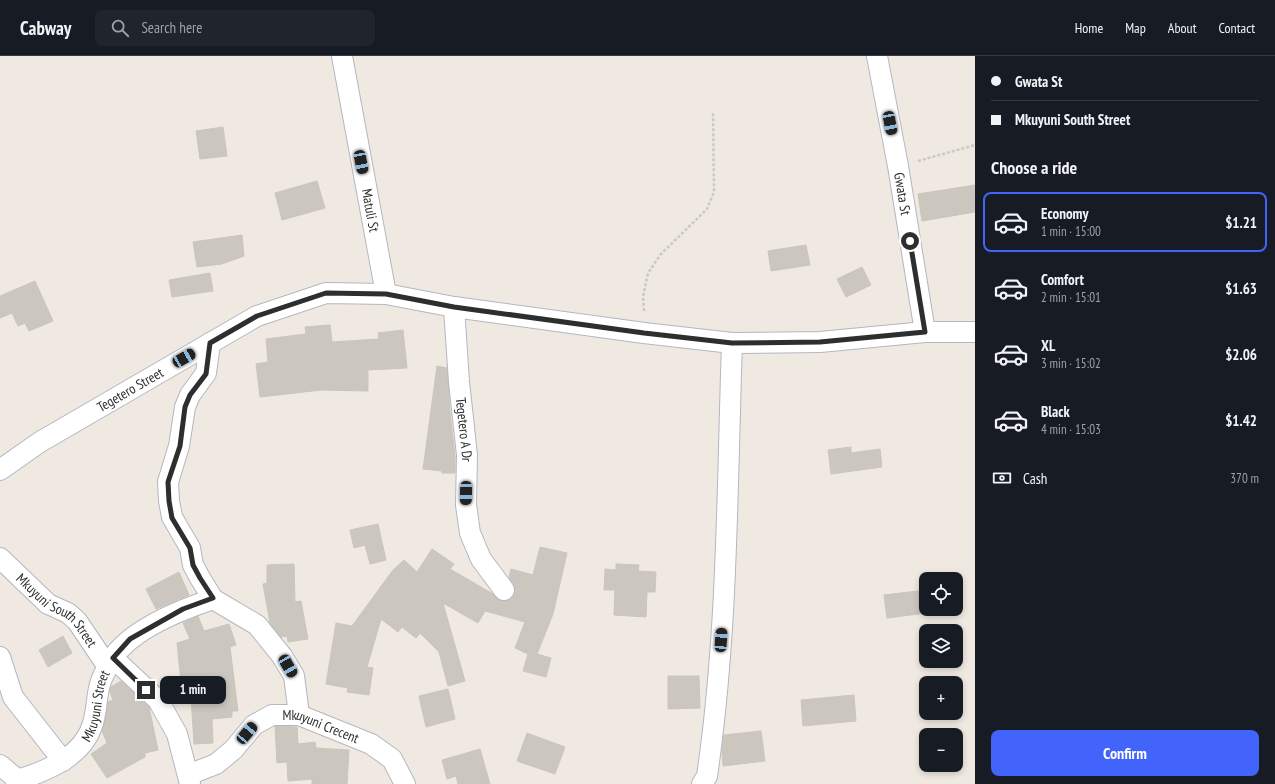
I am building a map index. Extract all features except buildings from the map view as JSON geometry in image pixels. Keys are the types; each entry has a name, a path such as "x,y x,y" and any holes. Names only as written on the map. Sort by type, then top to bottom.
{"street":[{"name":"Matuli St","path":"342,56 386,294"},
{"name":"Gwata St","path":"877,56 898,166 925,332"},
{"name":"Tegetero Street","path":"0,470 40,442 257,316 326,293 386,294 454,307 644,333 732,343 820,342 925,332 975,332"},
{"name":"Tegetero A Dr","path":"454,307 459,382 467,455 466,505 470,533 481,559 504,590"},
{"path":"210,343 206,374 190,395 185,407 180,446 168,482 172,518 187,543 193,565 213,598 257,625 282,656 294,676 299,715"},
{"path":"702,784 707,776 716,711 722,626 732,343"},
{"name":"Mkuyuni South Street","path":"0,558 48,604 68,613 77,621 110,663 158,700 177,734 189,780"},
{"name":"Mkuyuni Street","path":"17,782 39,774 64,761 81,745 92,727 100,683 110,663 130,639 183,609 213,598"},
{"path":"0,656 13,697 64,761"},
{"name":"Mkuyuni Crecent","path":"189,780 216,764 233,750 254,725 272,715 299,715 371,744 392,759 404,784"},
{"path":"0,765 17,782"}],"path":[{"path":"644,333 644,297 648,273 661,254 707,209 714,192 713,110"},
{"path":"898,166 975,145"}],"route":[{"path":"146,690 113,658 130,639 183,609 213,598 193,565 190,548 172,518 168,482 180,446 185,407 190,395 206,374 210,343 257,316 326,293 386,294 454,307 644,333 732,343 820,342 925,332 910,241"}]}
